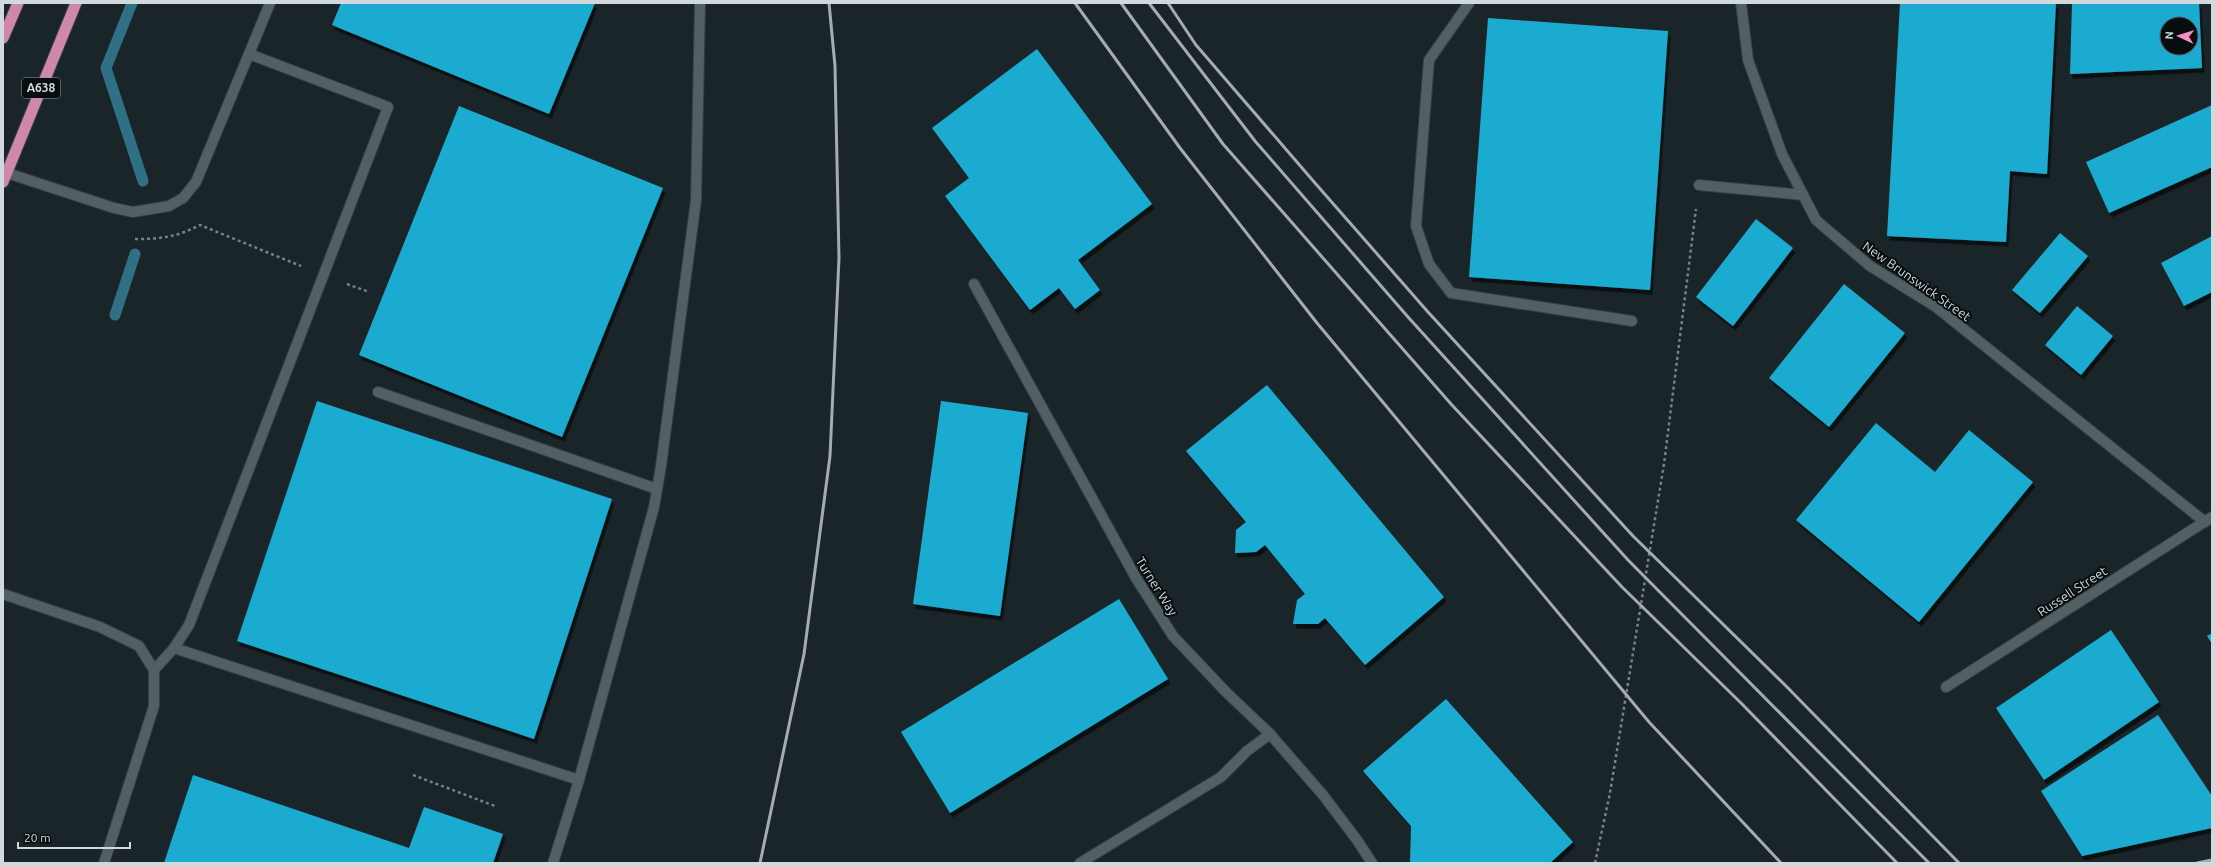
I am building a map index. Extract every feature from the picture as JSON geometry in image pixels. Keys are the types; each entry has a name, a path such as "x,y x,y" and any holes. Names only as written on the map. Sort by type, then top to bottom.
{"highway":[{"path":"3,38 18,3"},
{"name":"A638","path":"5,177 76,3"}],"lane":[{"path":"5,177 133,212 169,206 183,198 196,182 270,3"},
{"path":"553,863 579,780 657,490 696,200 700,3"},
{"path":"1469,3 1429,60 1416,226 1429,264 1451,293 1632,321"},
{"name":"New Brunswick Street","path":"1741,3 1748,60 1782,154 1816,220 1870,266 1936,307 2208,520"},
{"path":"154,670 174,648 189,625 388,107 249,54"},
{"path":"1699,185 1803,195"},
{"name":"Turner Way","path":"974,284 1136,578 1173,636 1226,692 1270,734 1323,795 1357,840 1372,863"},
{"path":"378,392 657,490"},
{"name":"Russell Street","path":"1946,687 2208,520"},
{"path":"3,594 100,627 139,646 154,670 154,706 104,863"},
{"path":"174,648 579,780"},
{"path":"1080,863 1215,781 1247,751 1270,734"}],"path":[{"path":"1595,863 1610,793 1664,464 1699,185"},
{"path":"132,239 158,239 182,234 200,225 368,292"},
{"path":"413,776 495,806"}],"building":[{"path":"341,3 595,3 549,114 332,25"},
{"path":"1900,3 2056,3 2047,174 2010,171 2006,242 1887,236"},
{"path":"2072,3 2199,3 2202,68 2070,74"},
{"path":"1488,18 1668,31 1650,290 1469,277"},
{"path":"1037,49 1152,204 1078,260 1100,290 1075,309 1059,288 1030,310 945,196 969,178 932,128"},
{"path":"2212,105 2212,167 2109,213 2086,162"},
{"path":"459,106 663,188 562,437 359,355"},
{"path":"1756,219 1793,248 1733,326 1696,297"},
{"path":"2060,233 2088,256 2040,313 2012,290"},
{"path":"2212,236 2212,292 2184,306 2161,263"},
{"path":"1844,284 1905,333 1829,427 1769,378"},
{"path":"2077,306 2113,336 2081,375 2045,345"},
{"path":"1267,385 1444,597 1365,665 1325,618 1318,624 1293,624 1297,600 1305,594 1265,545 1256,552 1235,553 1236,530 1246,522 1186,451"},
{"path":"317,401 612,499 534,739 237,641"},
{"path":"941,401 1028,413 1000,616 913,604"},
{"path":"1876,423 1935,472 1969,430 2033,482 1919,622 1796,520"},
{"path":"1119,599 1168,679 950,813 901,732"},
{"path":"2111,630 2159,702 2044,780 1996,708"},
{"path":"2212,633 2212,644 2207,636"},
{"path":"1446,699 1573,842 1550,863 1410,863 1411,826 1363,771"},
{"path":"2158,715 2212,796 2212,828 2082,856 2041,791"},
{"path":"193,775 409,848 424,807 503,834 493,863 164,863"}],"waterway":[{"path":"132,3 106,68 143,181"},
{"path":"115,315 135,254"}],"railway":[{"path":"760,863 804,654 830,456 839,258 835,66 829,3"},
{"path":"1075,3 1180,148 1317,323 1649,722 1781,863"},
{"path":"1121,3 1223,144 1451,404 1622,587 1741,703 1897,863"},
{"path":"1149,3 1255,141 1408,317 1628,560 1929,863"},
{"path":"1168,3 1196,45 1315,183 1428,312 1633,536 1788,688 1959,863"},
{"path":"2197,863 2212,860"}]}
